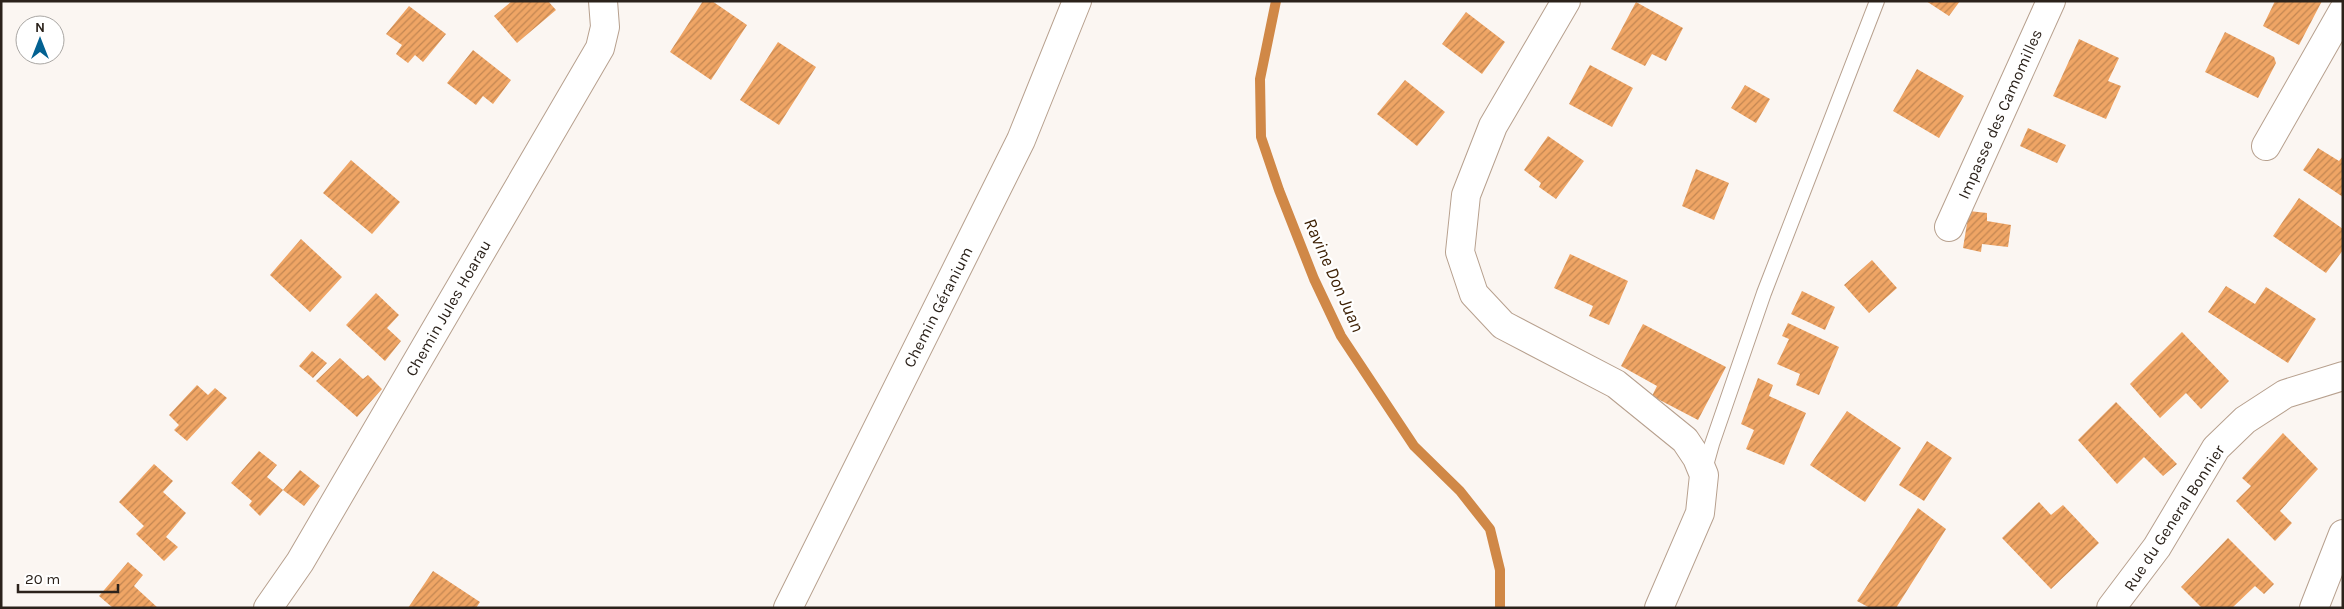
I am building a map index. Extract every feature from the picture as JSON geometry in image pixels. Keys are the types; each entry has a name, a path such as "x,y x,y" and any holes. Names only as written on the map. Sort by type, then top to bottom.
{"street":[{"name":"Chemin Jules Hoarau","path":"268,608 300,562 600,48 605,27 603,1"},
{"name":"Chemin Géranium","path":"788,608 1021,140 1077,1"},
{"path":"1566,1 1493,126 1466,195 1460,252 1474,294 1503,325 1616,384 1685,440 1704,475 1700,513 1660,608"},
{"name":"Impasse des Camomilles","path":"1949,227 2051,1"},
{"path":"2266,146 2343,11"},
{"name":"Rue du General Bonnier","path":"2111,608 2157,547 2216,448 2245,420 2285,394 2343,376"},
{"path":"2314,608 2343,534"}],"lane":[{"path":"1704,475 1712,444 1764,294 1877,1"}],"building":[{"path":"512,1 548,1 556,10 517,43 494,16"},
{"path":"703,1 712,1 747,25 711,80 670,52"},
{"path":"1926,1 1960,1 1949,16"},
{"path":"2275,1 2322,1 2299,45 2263,26"},
{"path":"1636,2 1683,28 1666,61 1652,54 1645,66 1611,49"},
{"path":"409,6 446,34 423,62 415,55 408,63 396,54 402,45 386,34"},
{"path":"1466,12 1505,42 1482,74 1442,44"},
{"path":"2225,32 2274,57 2276,63 2258,98 2205,72"},
{"path":"2079,39 2119,58 2108,81 2121,86 2106,119 2053,96"},
{"path":"778,42 816,67 779,125 740,100"},
{"path":"473,50 511,80 493,104 483,96 476,105 447,83"},
{"path":"1590,65 1633,88 1612,127 1569,104"},
{"path":"1917,69 1964,96 1939,138 1893,111"},
{"path":"1405,80 1445,112 1417,146 1377,114"},
{"path":"1745,85 1770,99 1756,123 1731,108"},
{"path":"2028,128 2066,145 2057,163 2020,146"},
{"path":"1548,136 1584,161 1556,199 1539,187 1541,183 1524,170"},
{"path":"2318,148 2339,161 2343,156 2343,197 2303,170"},
{"path":"351,160 400,202 372,234 323,193"},
{"path":"1696,169 1729,183 1714,220 1682,206"},
{"path":"2299,198 2343,229 2343,250 2326,273 2273,236"},
{"path":"1969,211 1987,213 1987,221 2011,225 2008,247 1982,244 1981,252 1963,248"},
{"path":"301,239 342,277 310,312 270,275"},
{"path":"1570,254 1628,281 1609,325 1589,316 1593,306 1554,288"},
{"path":"1872,260 1897,288 1869,313 1844,285"},
{"path":"2226,286 2255,304 2266,287 2316,319 2288,363 2208,312"},
{"path":"1802,291 1835,307 1825,330 1791,314"},
{"path":"376,293 399,315 387,328 401,341 385,361 346,325"},
{"path":"1788,323 1839,347 1819,395 1796,385 1800,374 1777,364 1789,339 1782,336"},
{"path":"1643,324 1726,367 1698,420 1652,396 1657,386 1621,366"},
{"path":"2182,332 2229,381 2201,409 2186,393 2160,418 2130,384"},
{"path":"312,351 327,363 313,378 299,366"},
{"path":"340,358 363,379 368,375 382,389 357,417 316,381"},
{"path":"1758,378 1773,385 1769,396 1806,413 1784,465 1746,449 1754,430 1741,424"},
{"path":"197,385 208,395 215,388 227,398 187,441 174,430 179,425 169,415"},
{"path":"2116,402 2177,464 2163,476 2144,457 2117,484 2078,440"},
{"path":"1847,411 1901,448 1865,502 1810,465"},
{"path":"2283,433 2318,469 2280,511 2292,523 2275,541 2236,501 2251,486 2242,478"},
{"path":"1927,441 1952,458 1924,501 1899,485"},
{"path":"259,451 277,465 267,477 283,490 260,516 249,505 252,501 231,483"},
{"path":"154,464 173,481 163,492 186,513 166,537 178,547 164,561 136,534 144,526 119,502"},
{"path":"300,470 320,486 304,506 283,490"},
{"path":"2039,502 2051,515 2063,505 2099,543 2051,589 2002,538"},
{"path":"1918,508 1946,529 1896,608 1870,608 1857,601"},
{"path":"2228,538 2274,584 2264,594 2255,586 2232,608 2202,608 2181,587"},
{"path":"128,562 143,575 134,586 158,608 113,608 99,596"},
{"path":"433,571 480,602 476,608 408,608"}],"waterway":[{"name":"Ravine Don Juan","path":"1276,1 1260,79 1261,137 1279,190 1314,279 1341,336 1414,446 1460,491 1490,529 1500,570 1500,608"}]}
